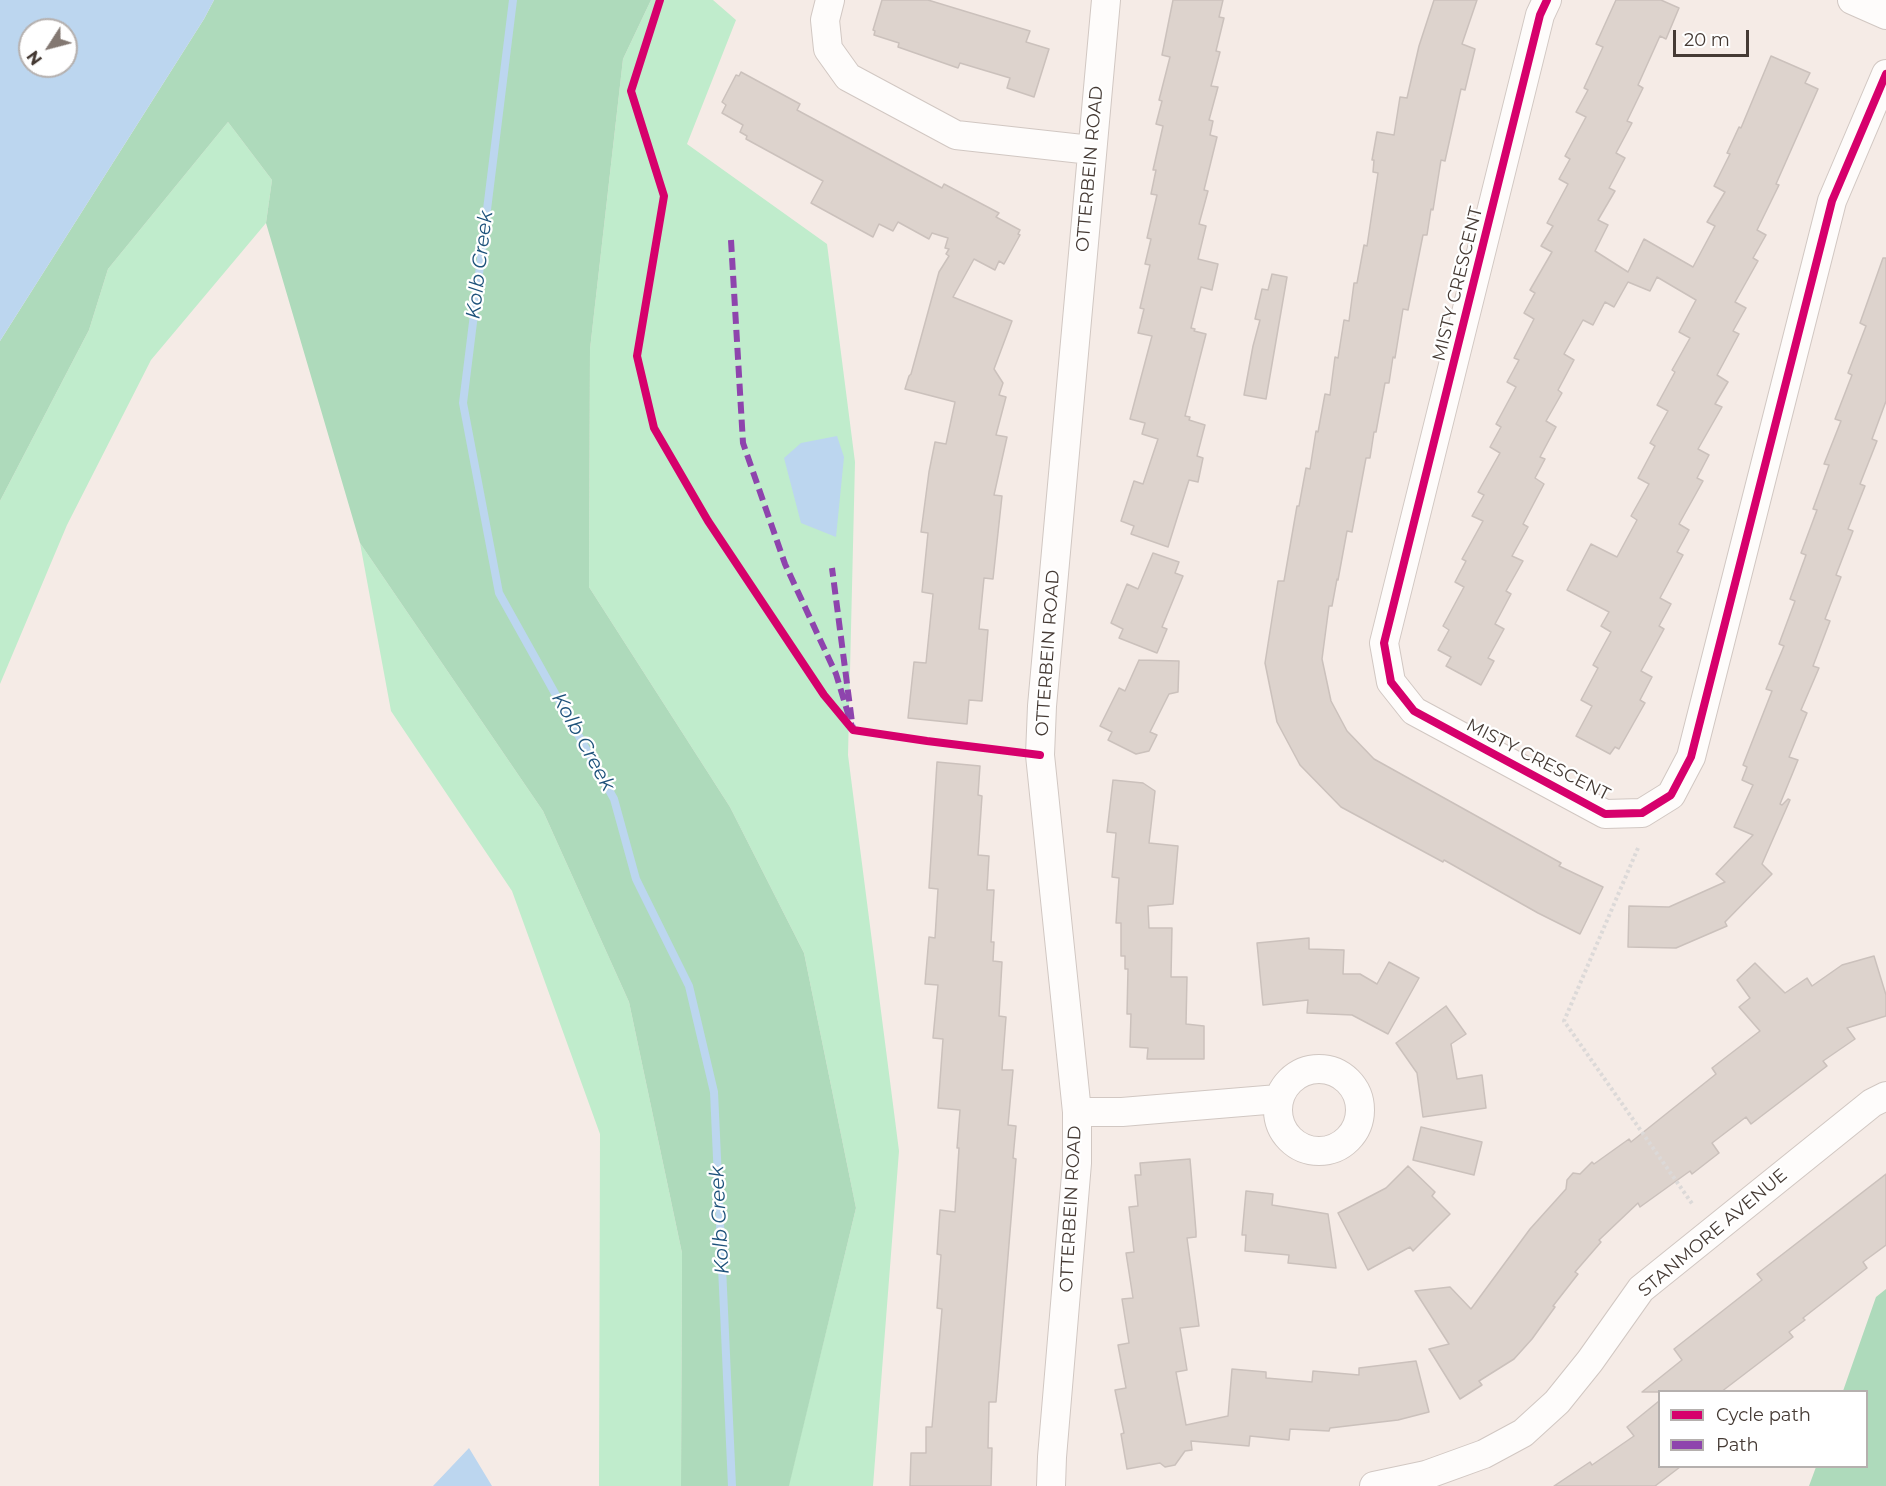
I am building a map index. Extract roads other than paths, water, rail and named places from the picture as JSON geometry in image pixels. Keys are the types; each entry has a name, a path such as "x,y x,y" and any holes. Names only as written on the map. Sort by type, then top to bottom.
{"street":[{"path":"830,0 825,20 828,49 848,76 956,135 1091,150"},
{"name":"OTTERBEIN ROAD","path":"1052,1486 1052,1457 1077,1163 1077,1112 1040,754 1042,706 1106,0"},
{"name":"MISTY CRESCENT","path":"1547,0 1540,15 1384,643 1391,682 1414,711 1605,814 1642,813 1671,795 1691,757 1832,201 1886,74"},
{"path":"1852,0 1886,15"},
{"name":"STANMORE AVENUE","path":"1374,1486 1426,1475 1484,1454 1523,1433 1557,1402 1584,1369 1641,1289 1872,1103 1886,1096"},
{"path":"1077,1112 1122,1112 1278,1099"}],"water":[{"path":"0,0 214,0 0,341"},
{"path":"837,436 844,457 836,537 801,523 784,458 801,443"},
{"path":"469,1448 492,1486 433,1486"}],"waterway":[{"name":"Kolb Creek","path":"513,0 463,403 499,593 614,799 636,879 689,986 714,1092 732,1486"}]}
